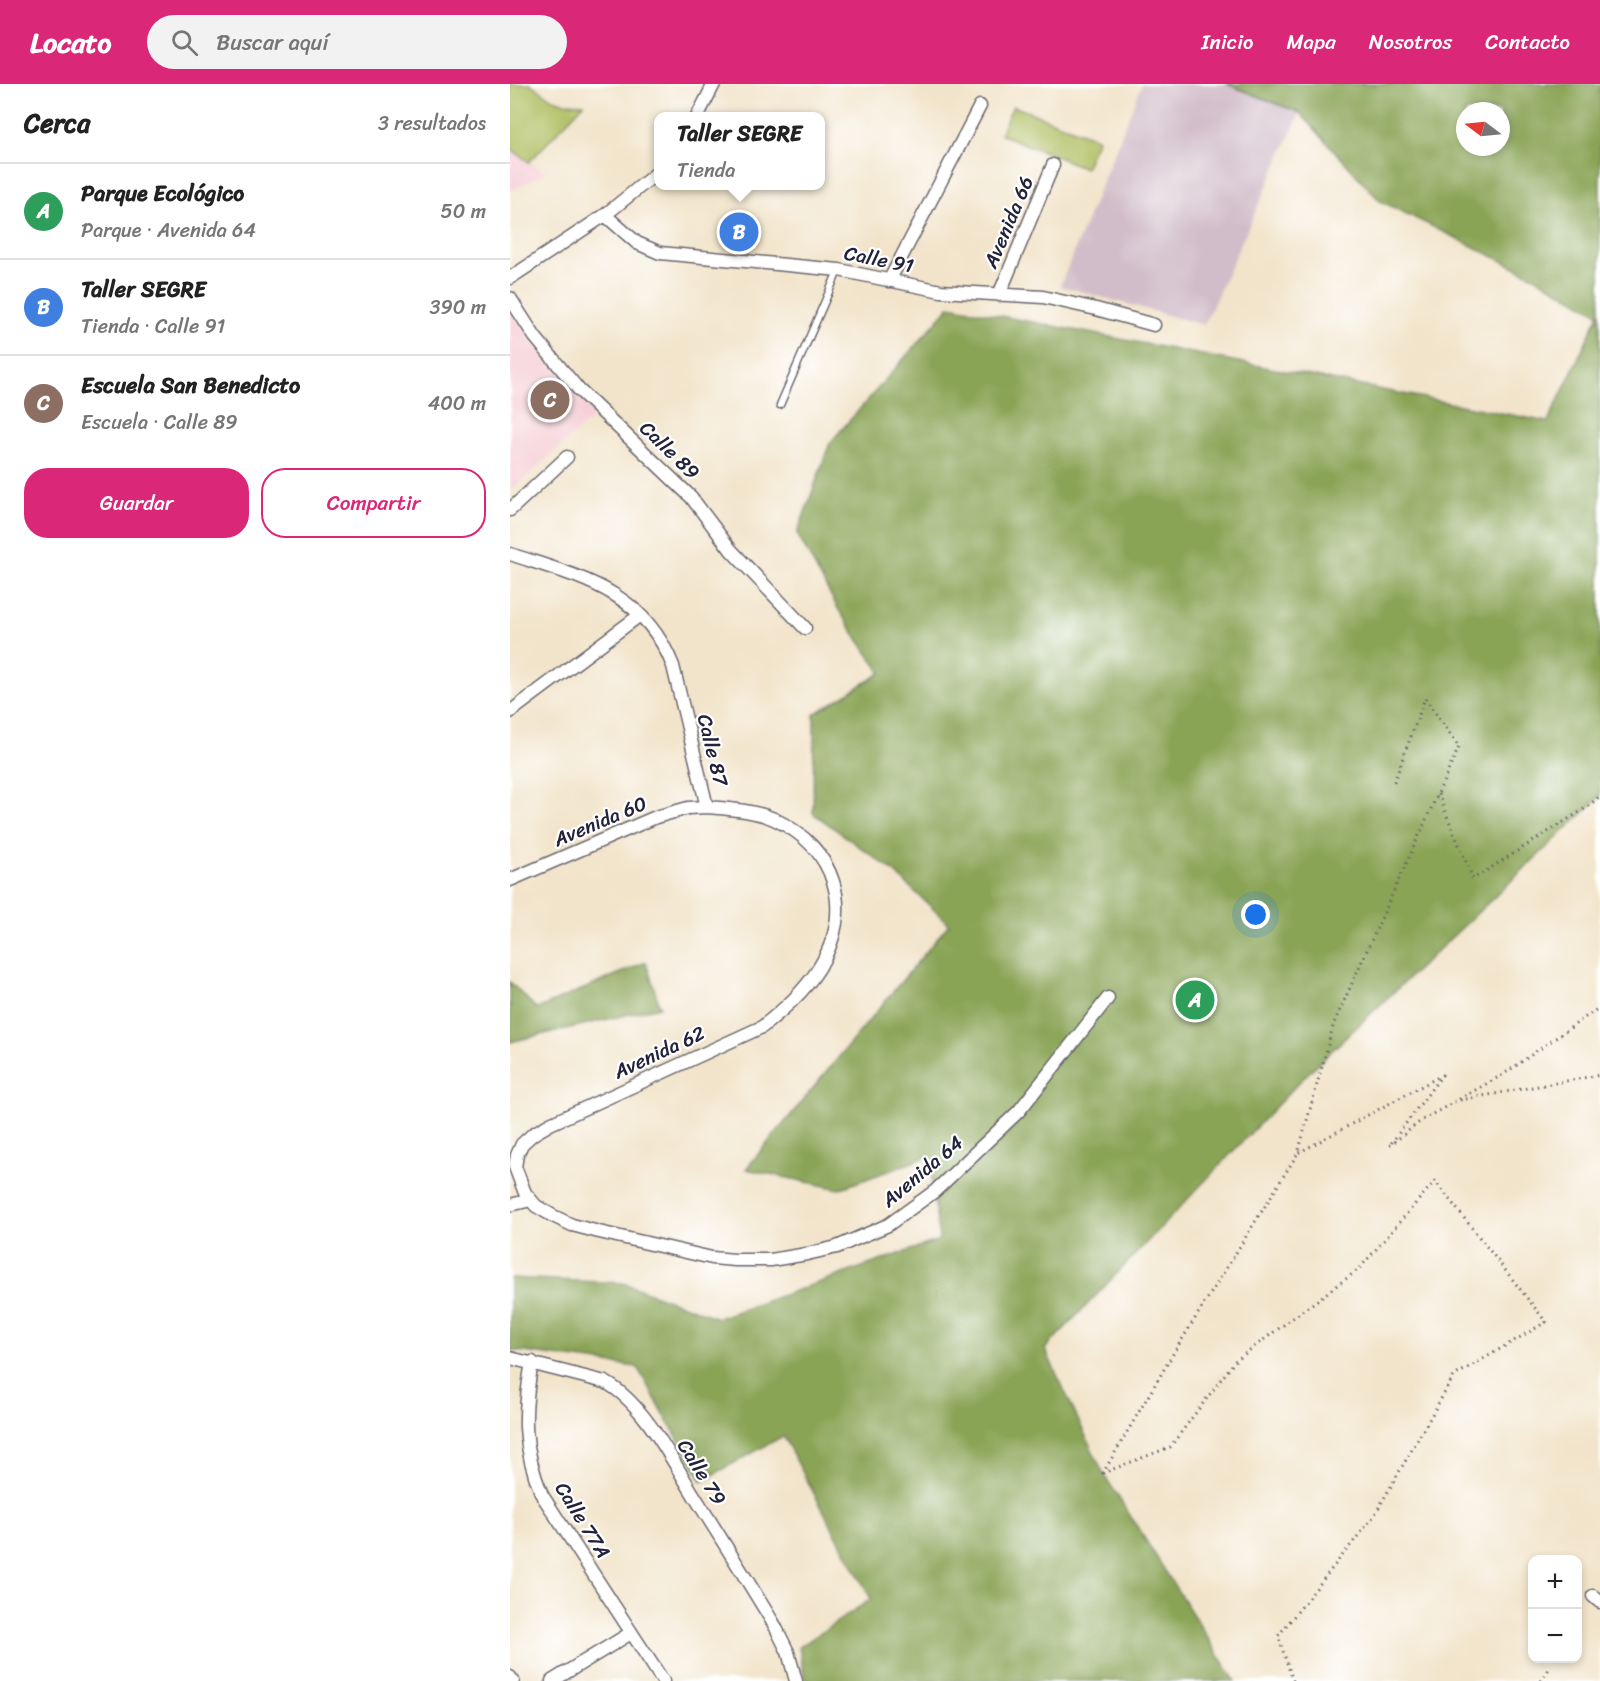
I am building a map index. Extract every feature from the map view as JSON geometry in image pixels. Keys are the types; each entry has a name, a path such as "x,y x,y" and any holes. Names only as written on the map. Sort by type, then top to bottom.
{"street":[{"path":"700,112 714,84"},
{"path":"889,281 980,106"},
{"name":"Avenida 66","path":"999,295 1053,165"},
{"path":"510,278 605,215 654,175"},
{"name":"Calle 91","path":"605,215 637,243 660,253 838,270 941,291 1042,297 1154,325"},
{"name":"Calle 89","path":"510,298 535,337 579,390 691,497 731,550 805,628"},
{"path":"510,510 567,457"},
{"name":"Calle 87","path":"510,554 603,586 622,598 656,634 667,650 673,666 707,807 749,812 773,819 799,834 830,869 836,890 837,910 833,935 820,966"},
{"path":"510,712 640,615"},
{"name":"Avenida 60","path":"510,880 656,817 688,808 707,807"},
{"name":"Avenida 62","path":"515,1167 522,1144 532,1134 762,1027 785,1009 804,989 820,966"},
{"name":"Avenida 64","path":"515,1167 519,1181 531,1200 536,1206 553,1216 572,1225 664,1248 712,1258 771,1260 837,1247 888,1225 936,1191 1019,1111 1108,998"},
{"path":"510,1205 531,1200"},
{"name":"Calle 79","path":"510,1358 605,1382 629,1399 659,1440 775,1626 788,1652 796,1681"},
{"name":"Calle 77A","path":"532,1362 525,1402 528,1450 534,1475 543,1495 663,1681"},
{"path":"552,1681 631,1633"},
{"path":"510,1677 513,1681"}],"lane":[{"path":"780,405 838,270"}],"path":[{"path":"1293,1681 1278,1636 1374,1516 1454,1376 1546,1322 1435,1181 1359,1269 1235,1361 1170,1447 1103,1473 1173,1354 1298,1153 1334,1023 1460,747 1425,698 1394,782"},
{"path":"1438,794 1473,879 1586,808 1600,796"},
{"path":"1298,1153 1442,1075 1389,1146 1422,1120 1504,1074 1600,1007"},
{"path":"1457,1101 1600,1075"},
{"path":"1541,1681 1551,1666"}],"shaded area":[{"path":"1142,84 1227,84 1300,113 1204,325 1060,286"},
{"path":"510,148 529,162 546,173 510,191"},
{"path":"510,307 544,358 601,410 510,491"}],"green space":[{"path":"510,84 531,84 551,98 565,103 584,104 529,162 510,148"},
{"path":"1227,84 1600,84 1600,797 1304,1077 1045,1349 1103,1473 1235,1681 805,1681 799,1647 871,1599 783,1436 702,1481 637,1367 510,1350 510,1278 623,1283 718,1318 939,1240 929,1156 839,1189 746,1169 949,924 893,871 813,813 814,714 881,673 840,612 797,534 830,443 950,306 1548,422 1599,314 1535,277 1380,201 1300,113"},
{"path":"1013,106 1098,139 1085,168 1000,134"},
{"path":"646,962 660,1007 510,1042 510,982 537,1009"}],"place":[{"name":"Taller SEGRE","path":"739,232"},
{"name":"Escuela San Benedicto","path":"550,400"},
{"name":"Parque Ecológico","path":"1195,1000"}]}
